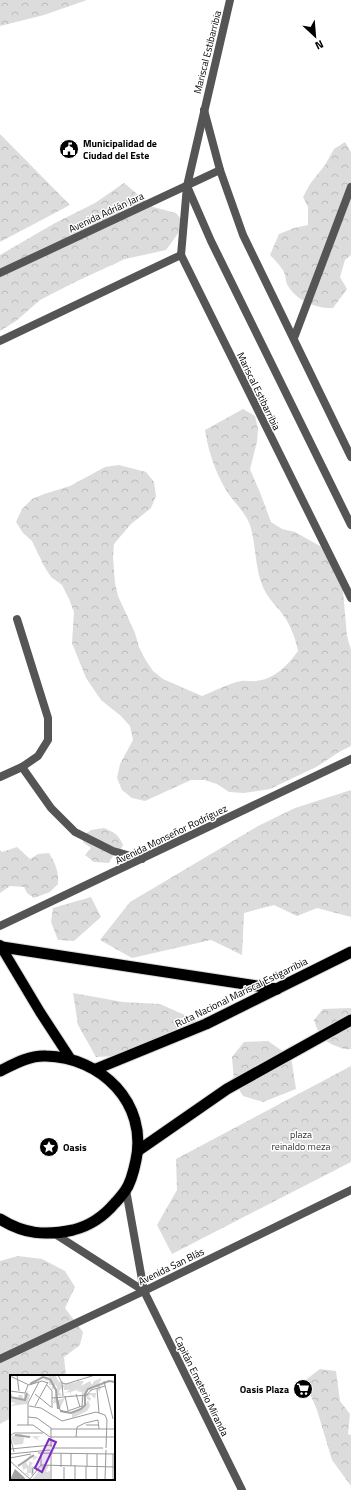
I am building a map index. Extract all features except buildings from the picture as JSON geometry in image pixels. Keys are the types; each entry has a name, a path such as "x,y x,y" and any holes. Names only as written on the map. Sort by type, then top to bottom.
{"highway":[{"path":"1,946 277,989"},
{"name":"Ruta Nacional Mariscal Estigarribia","path":"96,1069 206,1024 351,952"},
{"path":"139,1150 227,1089 351,1020"},
{"path":"0,1071 19,1061 44,1056 70,1058 96,1069 115,1084 128,1104 137,1126 139,1150 134,1170 126,1190 108,1212 83,1228 55,1234 32,1233 11,1226 0,1219"}],"main road":[{"path":"1,946 40,1012 70,1058"}],"street":[{"name":"Mariscal Estibarribia","path":"230,0 187,186 181,255 351,598"},
{"name":"Mariscal Estibarribia","path":"204,109 220,170 243,235 351,457"},
{"name":"Avenida Adrián Jara","path":"0,273 220,170"},
{"path":"187,186 211,241 351,525"},
{"path":"294,338 351,187"},
{"path":"0,341 181,255"},
{"path":"0,777 22,767 38,756 48,740 48,718 17,619"},
{"name":"Avenida Monseñor Rodríguez","path":"0,926 351,759"},
{"path":"22,767 51,808 75,832 113,851 142,858"},
{"name":"Capitán Emeterio Miranda","path":"126,1190 144,1291 242,1490"},
{"name":"Avenida San Blás","path":"0,1359 144,1291 351,1190"},
{"path":"55,1234 144,1291"}],"green space":[{"path":"0,0 87,0 44,15 0,26"},
{"path":"0,134 70,205 0,242"},
{"path":"345,142 351,152 351,255 345,260 340,277 347,289 333,308 327,308 308,303 297,296 288,286 285,275 278,263 270,255 279,234 294,228 308,225 308,207 303,197 334,149"},
{"path":"124,183 153,207 176,213 185,224 166,250 125,259 75,282 40,300 16,321 0,331 0,255 55,223 95,203"},
{"path":"243,409 255,416 258,429 257,442 250,469 271,522 282,529 295,532 320,546 329,556 342,580 347,636 351,650 351,746 318,766 270,789 244,793 229,792 217,784 204,780 191,780 145,801 132,798 122,790 117,778 120,764 133,740 130,726 121,716 101,700 86,678 72,643 74,612 69,599 62,585 51,577 32,541 23,533 16,522 22,509 32,499 70,486 105,467 119,465 146,472 154,482 156,496 151,508 131,524 114,544 113,557 115,583 118,596 145,659 153,671 163,679 202,696 236,682 263,680 275,674 290,661 298,651 297,646 292,630 287,621 271,601 262,585 259,577 250,525 245,515 226,490 218,476 210,453 205,430"},
{"path":"351,790 351,917 317,908 297,916 274,905 244,913 242,955 211,940 132,958 100,940 130,902 258,826 295,808"},
{"path":"104,828 116,834 123,845 109,863 94,862 85,855 91,848 83,842 83,836 91,830"},
{"path":"17,847 30,859 38,854 49,853 58,875 58,884 50,892 34,898 27,893 24,887 10,886 0,893 0,850 2,852"},
{"path":"91,897 101,917 74,941 58,940 51,922 53,908"},
{"path":"73,993 123,1002 160,1004 196,1020 195,1030 118,1056 96,1057 78,1025"},
{"path":"351,1008 351,1049 345,1049 331,1044 324,1039 319,1033 314,1020 323,1009"},
{"path":"268,1041 291,1057 296,1089 263,1102 243,1096 234,1081 232,1057 244,1042"},
{"name":"plaza reinaldo meza","path":"351,1066 351,1162 172,1254 157,1225 177,1190 176,1159"},
{"path":"18,1256 42,1259 65,1271 75,1287 65,1308 83,1332 80,1345 64,1357 66,1375 10,1375 10,1419 0,1424 0,1261"},
{"path":"320,1369 336,1371 340,1401 350,1414 348,1434 351,1435 351,1486 332,1460 317,1410 311,1396 299,1385"}],"place":[{"name":"Municipalidad de Ciudad del Este","path":"69,149"},
{"name":"Oasis","path":"49,1147"},
{"name":"Oasis Plaza","path":"303,1389"}]}
